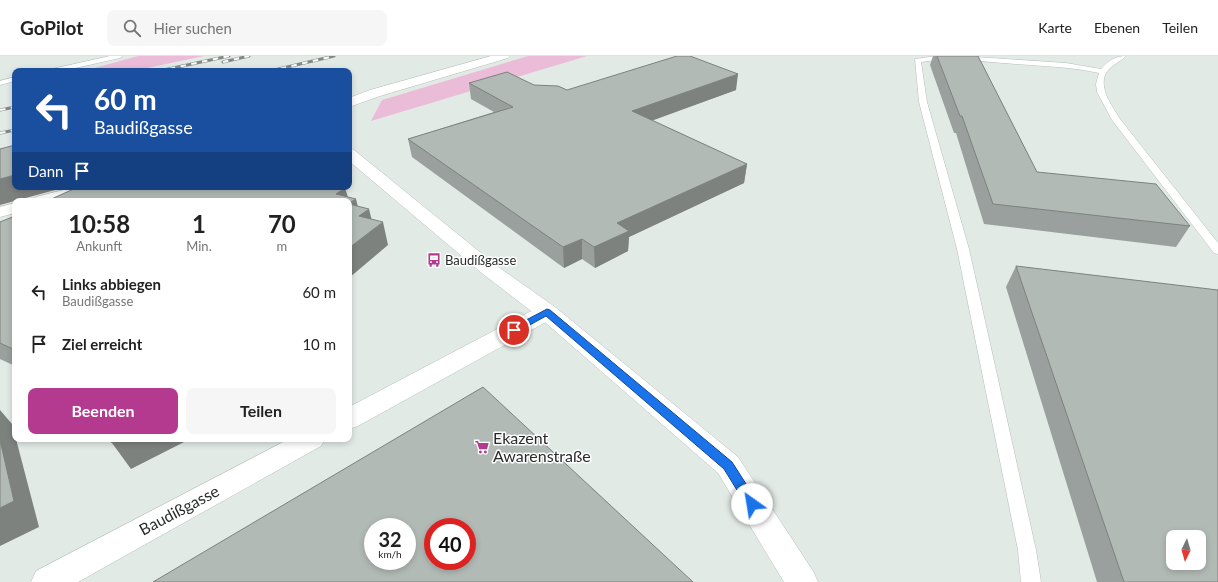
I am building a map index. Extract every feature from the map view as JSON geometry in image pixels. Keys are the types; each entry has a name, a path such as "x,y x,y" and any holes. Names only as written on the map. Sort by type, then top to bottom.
{"street":[{"path":"352,102 375,93 504,56"},
{"path":"352,155 484,265 547,312 728,466 802,582"},
{"path":"53,198 84,190"},
{"path":"0,212 12,209"},
{"path":"352,417 547,312"},
{"name":"Baudißgasse","path":"47,582 306,442"}],"lane":[{"path":"66,68 120,56"},
{"path":"1032,582 1027,550 964,257 923,102 917,58 955,57 1066,66 1102,72"},
{"path":"1116,57 1102,72 1100,84 1102,96 1116,120 1218,251"},
{"path":"0,83 12,80"}],"shaded area":[{"path":"138,56 204,56 147,68 95,68"},
{"path":"528,56 587,56 371,121 382,100"}],"building":[{"path":"677,56 690,56 738,74 632,111 747,164 617,223 629,231 594,247 582,239 563,247 408,139 513,107 469,83 507,72 534,85 558,86 567,90"},
{"path":"937,56 978,56 1037,172 1156,184 1190,226 993,204 962,116 960,116"},
{"path":"12,146 12,176 0,179 0,149"},
{"path":"71,190 342,190 336,194 352,198 54,198"},
{"path":"352,205 369,209 359,216 383,222 352,246"},
{"path":"12,217 12,349 0,343 0,222"},
{"path":"1016,266 1218,290 1218,582 1124,582"},
{"name":"Ekazent Awarenstraße","path":"483,387 693,582 153,582"},
{"path":"0,440 14,501 0,508"}],"railway":[{"path":"173,68 229,56"},
{"path":"223,62 249,56"},
{"path":"283,68 334,56"},
{"path":"0,110 12,108"},
{"path":"0,133 12,131"}],"place":[{"name":"Baudißgasse","path":"434,260"},
{"name":"Ekazent Awarenstraße","path":"482,447"}],"route":[{"path":"514,330 547,312 728,466 752,504"}]}
